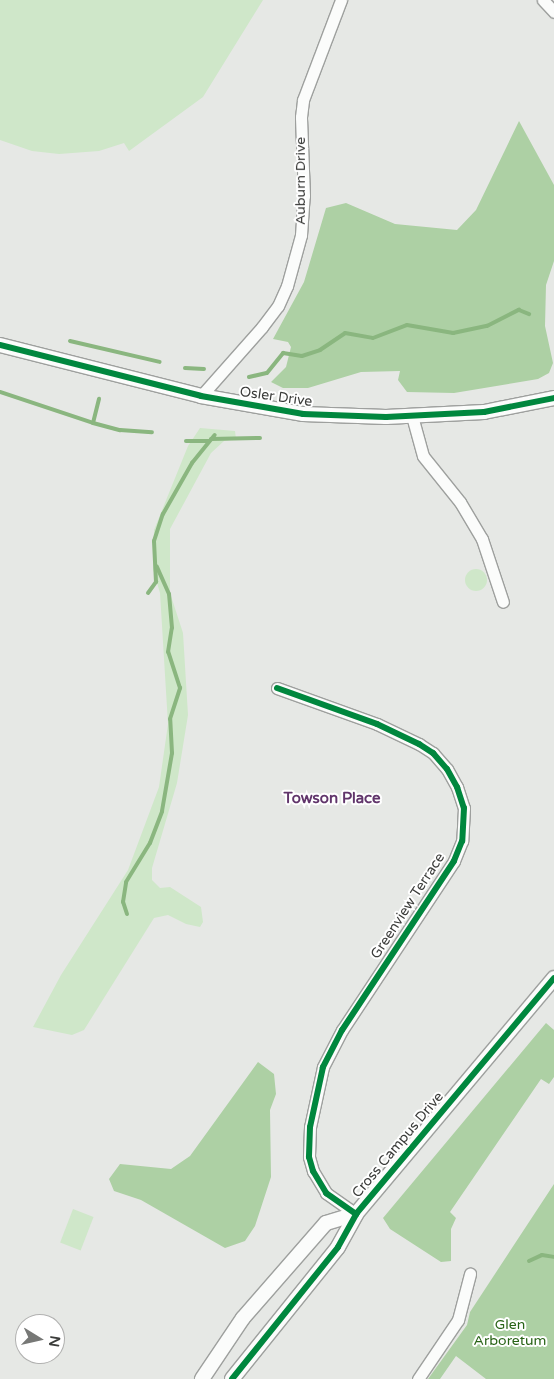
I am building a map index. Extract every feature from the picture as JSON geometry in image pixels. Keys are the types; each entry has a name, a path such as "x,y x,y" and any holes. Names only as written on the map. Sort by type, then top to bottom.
{"street":[{"name":"Auburn Drive","path":"201,396 262,327 287,286 301,234 304,196 301,117 303,100 341,0"},
{"path":"543,0 554,12"},
{"name":"Osler Drive","path":"0,345 201,396 303,414 412,416 484,412 554,398"},
{"path":"412,416 423,456 460,502 482,539 503,602"},
{"name":"Greenview Terrace","path":"277,688 377,724 419,744 433,753 447,769 464,808 462,841 454,861 342,1030 323,1068 310,1127 310,1157 313,1170 326,1192 356,1214"},
{"name":"Cross Campus Drive","path":"232,1379 338,1247 356,1214 554,978"},
{"name":"Cross Campus Drive","path":"202,1379 243,1318 326,1223 356,1214"},
{"path":"418,1379 458,1320 470,1274"}],"green space":[{"path":"0,0 263,0 203,97 129,151 124,143 99,151 59,154 32,151 0,140"},
{"path":"519,121 554,185 554,261 546,285 545,326 553,363 549,373 538,379 454,393 407,392 398,380 400,371 361,372 308,388 283,388 271,382 286,367 291,347 288,342 273,339 304,282 326,208 346,203 395,224 457,230 476,210"},
{"path":"200,428 235,431 236,439 224,441 211,453 170,529 170,593 183,633 188,715 177,783 152,868 152,880 160,888 170,887 201,907 203,922 200,927 186,924 168,915 154,918 84,1030 72,1035 33,1027 61,975 128,870 159,787 168,724 160,593 153,569 154,530 188,446"},
{"path":"476,569 484,572 487,580 484,588 476,591 468,588 465,580 468,572"},
{"path":"546,1023 554,1030 554,1077 549,1084 541,1079 450,1212 456,1218 451,1229 451,1261 441,1262 390,1229 383,1218"},
{"path":"258,1062 274,1074 276,1094 270,1110 271,1177 255,1226 245,1241 225,1248 141,1200 114,1191 109,1179 120,1164 171,1169 190,1156"},
{"name":"Glen Arboretum","path":"554,1184 554,1379 486,1379 456,1356 440,1379 428,1379 467,1325 470,1312"},
{"path":"73,1209 94,1217 81,1250 60,1243"}],"waterway":[{"path":"249,377 267,373 283,353 302,356 320,350 345,333 373,338 407,325 453,333 487,326 519,310 529,314"},
{"path":"70,341 160,362"},
{"path":"185,368 204,369"},
{"path":"0,392 93,423 120,430 152,432"},
{"path":"93,423 99,399"},
{"path":"148,593 156,582 154,541 163,514 192,463 215,435"},
{"path":"211,439 260,438"},
{"path":"186,441 209,441"},
{"path":"127,914 123,902 126,882 150,843 162,811 172,753 170,719 180,688 168,652 172,628 169,594 157,567"},
{"path":"529,1261 542,1255 554,1257"}],"cycle path":[{"path":"0,345 201,396 303,414 386,417 484,412 554,398"},
{"path":"277,688 377,724 419,744 433,753 447,769 457,787 464,808 462,841 454,861 342,1030 323,1067 310,1127 309,1157 313,1171 326,1193 356,1214"},
{"path":"232,1379 338,1247 356,1214 554,978"}],"district":[{"name":"Towson Place","path":"332,799"}]}
